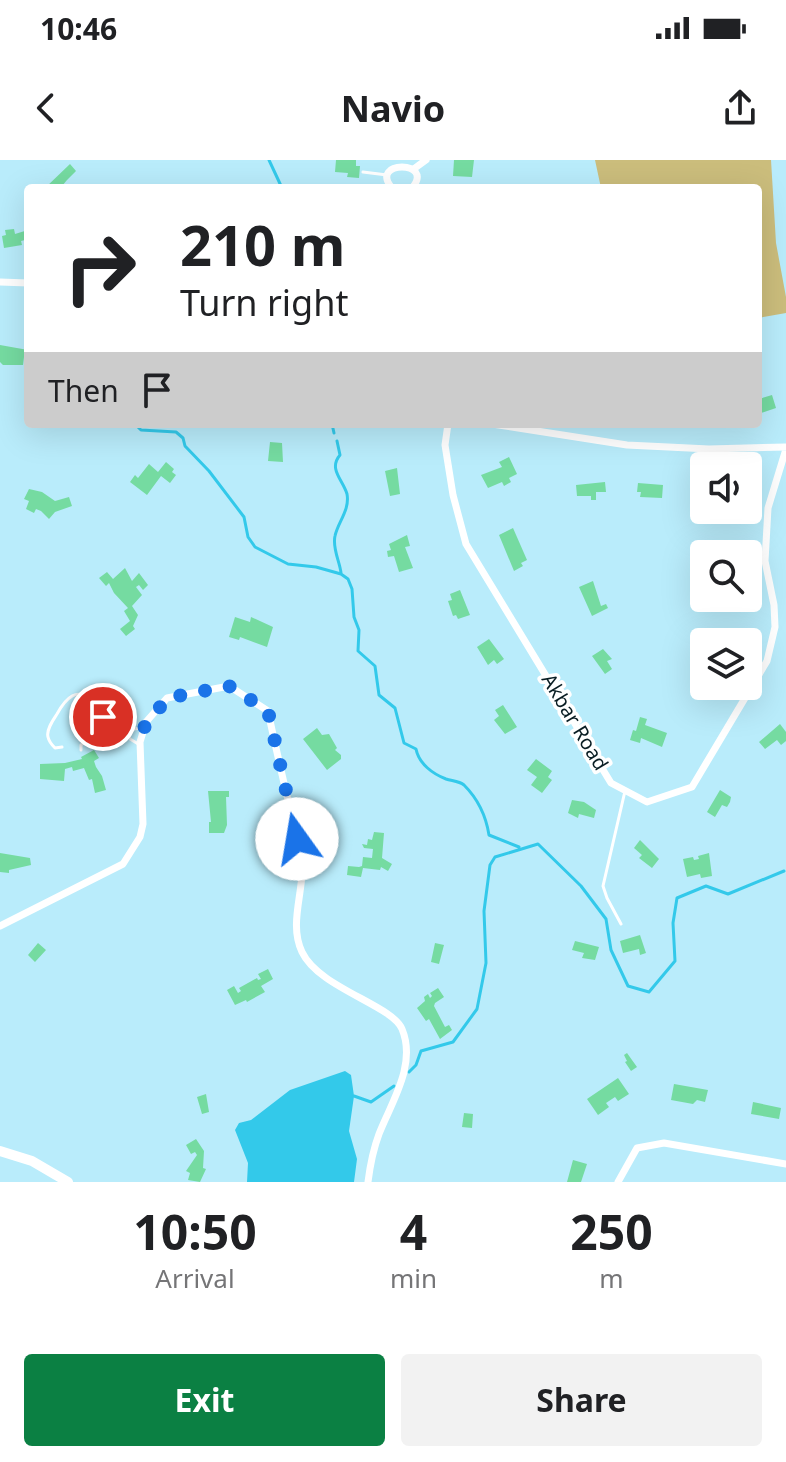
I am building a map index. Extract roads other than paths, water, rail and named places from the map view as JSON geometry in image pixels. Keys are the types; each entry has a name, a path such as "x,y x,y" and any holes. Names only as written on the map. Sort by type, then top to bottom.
{"street":[{"path":"415,168 426,160"},
{"path":"390,184 387,175 392,165 400,161 415,168 417,179 414,184"},
{"path":"0,282 24,283"},
{"name":"Akbar Road","path":"447,428 445,445 453,495 466,544 611,783 625,791"},
{"path":"518,428 627,445 709,449 786,448 766,523 765,561 775,627 767,661 692,787 647,802 625,791"},
{"path":"0,926 127,860 140,837 143,824 140,745 145,727 167,698 229,686 268,711 302,863 296,918 301,949 309,964 323,976 396,1021 402,1030 406,1053 401,1083 374,1149 368,1182"},
{"path":"618,1182 637,1148 664,1143 786,1164"},
{"path":"0,1151 32,1161 68,1182"}],"lane":[{"path":"363,172 387,175"},
{"path":"62,747 55,748 48,741 47,734 72,694 79,693 91,700 112,732"},
{"path":"81,750 81,745 92,736 145,727"},
{"path":"127,731 130,739 140,745"},
{"path":"621,924 603,886 625,791"}],"water":[{"path":"345,1071 351,1075 354,1096 349,1131 357,1159 354,1182 247,1182 248,1163 235,1130 239,1123 251,1120 290,1090"}],"waterway":[{"path":"269,160 280,184"},
{"path":"139,428 176,432 183,438 185,446 209,471 244,517 248,537 255,547 288,564 316,567 348,579 359,630 358,651 375,666 379,695 395,708 404,743 416,749 423,764 432,771 464,785 481,808 489,835 519,847"},
{"path":"333,428 334,433"},
{"path":"337,441 340,455 335,465 347,494 345,511 334,541 341,573"},
{"path":"409,1072 416,1065 421,1051 453,1042 477,1009 486,963 484,911 490,865 495,857 538,844 581,886 606,919 611,950 628,986 649,992 675,961 673,923 677,898 706,886 728,894 784,871"},
{"path":"354,1096 371,1102 394,1086"}]}
